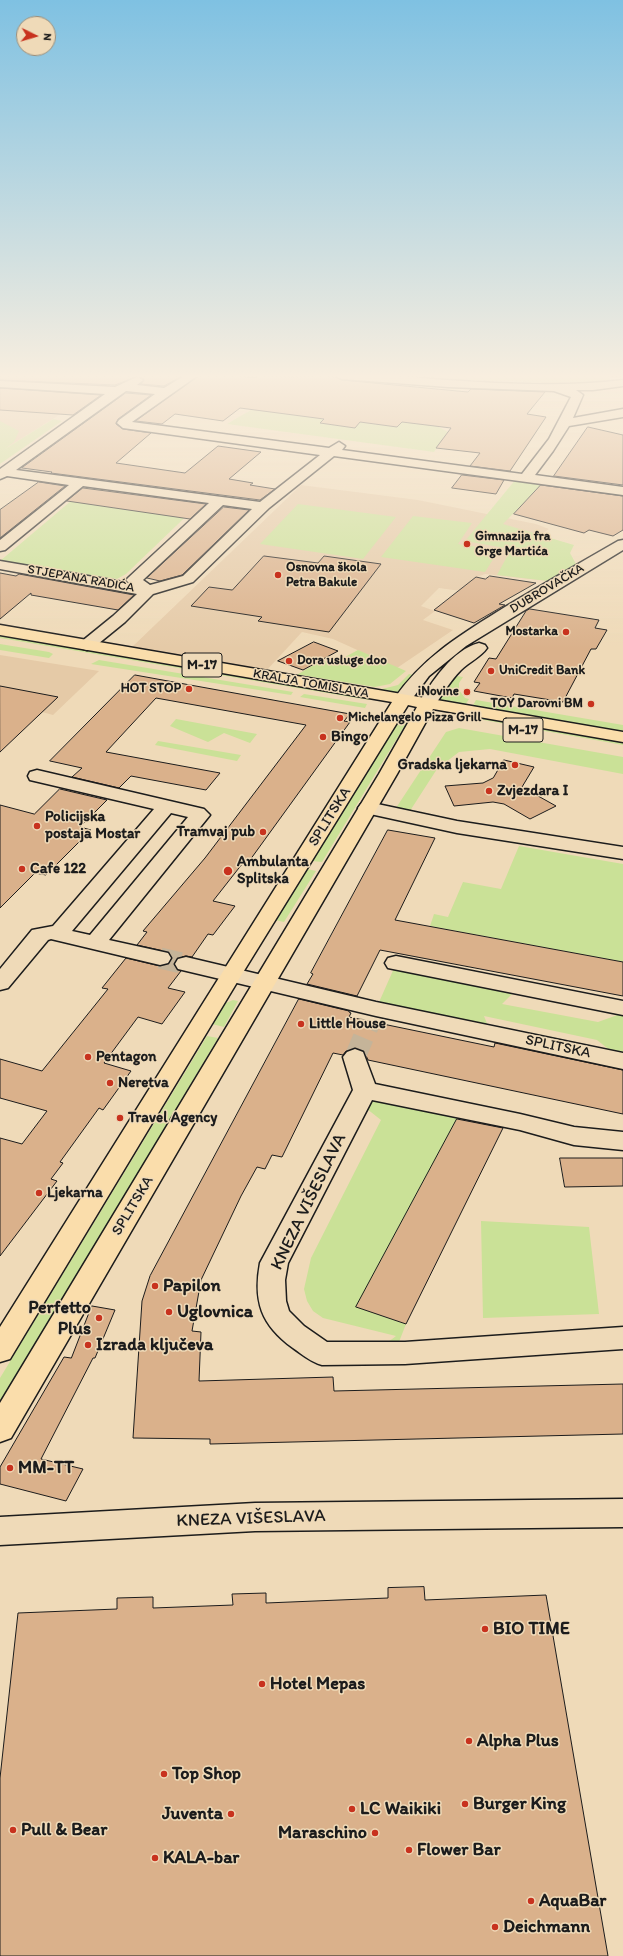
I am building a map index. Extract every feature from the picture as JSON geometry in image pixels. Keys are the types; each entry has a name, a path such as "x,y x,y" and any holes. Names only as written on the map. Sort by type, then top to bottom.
{"main road":[{"name":"KRALJA TOMISLAVA","path":"0,630 400,704"},
{"name":"KRALJA TOMISLAVA","path":"0,642 623,737"},
{"name":"SPLITSKA","path":"0,1351 230,974 301,864 400,704"},
{"name":"KRALJA TOMISLAVA","path":"425,708 623,747"},
{"name":"SPLITSKA","path":"0,1430 295,929 368,808 425,708"},
{"path":"301,864 331,870"},
{"path":"264,922 295,929"}],"street":[{"path":"2,474 11,467"},
{"path":"87,645 120,619 148,591 188,579 262,506 312,467"},
{"path":"488,467 530,473 623,491"},
{"path":"530,473 534,467"},
{"path":"530,473 623,480"},
{"path":"2,474 80,482 262,506"},
{"path":"0,547 80,482"},
{"name":"STJEPANA RADIĆA","path":"148,591 134,580 219,501"},
{"name":"DUBROVAČKA","path":"400,704 423,672 446,653 528,600 623,544"},
{"name":"DUBROVAČKA","path":"425,708 448,673 475,650 623,561"},
{"name":"STJEPANA RADIĆA","path":"0,565 148,591"},
{"path":"37,776 168,806 200,815 96,942"},
{"path":"58,934 168,806"},
{"name":"SPLITSKA","path":"368,808 457,827 623,853"},
{"path":"0,983 44,932 96,942 160,958"},
{"path":"396,963 623,1008"},
{"path":"186,964 230,974"},
{"name":"SPLITSKA","path":"230,974 264,982 373,1015 623,1061"},
{"path":"355,1057 365,1090 520,1122 574,1136 623,1141"},
{"name":"KNEZA VIŠESLAVA","path":"365,1090 274,1263 271,1280 272,1301 277,1316 294,1334 322,1354 405,1352 623,1338"},
{"name":"KNEZA VIŠESLAVA","path":"0,1531 255,1517 623,1513"}],"shaded area":[{"name":"Osnovna škola Petra Bakule","path":"301,485 418,500 536,524 549,529 534,539 576,564 548,581 485,574 477,577 468,592 439,588 421,606 435,611 423,620 453,630 397,668 333,639 302,632 266,671 132,647"},
{"path":"0,655 99,671 53,715 42,712 0,731"}],"green space":[{"path":"516,479 543,483 503,524 574,545 570,553 576,564 548,581 497,575 511,549 465,541"},
{"path":"90,489 106,489 88,504 173,516 191,501 201,502 126,574 117,579 0,561 78,495"},
{"path":"298,504 396,517 363,559 260,544"},
{"path":"413,516 472,523 458,544 499,550 485,572 381,557"},
{"path":"0,635 371,698 369,700 0,638"},
{"path":"94,642 298,677 295,676 322,660 332,664 358,650 406,671 390,684 375,687 301,675 299,677 376,689 374,693 94,645"},
{"path":"0,644 49,652 53,654 49,658 0,650"},
{"path":"99,660 293,692 291,695 91,664"},
{"path":"409,674 418,676 399,695 379,694 382,689 398,685"},
{"path":"451,675 463,677 459,683 459,690 465,698 469,699 464,707 447,704 440,699 441,691"},
{"path":"304,694 367,704 365,708 300,697"},
{"path":"476,700 623,725 623,735 471,709"},
{"path":"469,714 623,741 623,745 467,717"},
{"path":"401,716 410,717 322,862 312,861"},
{"path":"176,719 257,734 250,743 224,733 208,742 170,726"},
{"path":"459,728 623,757 623,774 490,749 459,752 437,769 408,814 394,811 446,732"},
{"path":"158,741 241,755 237,761 155,745"},
{"path":"519,846 623,864 623,962 430,926 434,914 448,917 463,882 501,889"},
{"path":"307,869 316,871 284,922 275,920"},
{"path":"395,966 515,991 502,1004 598,1022 623,1013 623,1054 617,1056 597,1040 484,1016 490,1031 376,1009"},
{"path":"233,1000 238,1001 224,1027 212,1024 226,1003"},
{"path":"207,1036 218,1038 0,1405 0,1378"},
{"path":"366,1097 460,1114 357,1307 406,1324 397,1347 379,1349 396,1336 323,1318 313,1311 307,1301 304,1289 311,1258 381,1120 362,1105"},
{"path":"481,1221 589,1227 599,1314 483,1318"}],"building":[{"path":"146,467 185,473 192,467 243,467 229,479 253,483 250,485 275,489 260,500 22,468"},
{"path":"480,467 512,467 510,471"},
{"path":"560,467 623,467 623,485 554,476"},
{"path":"462,475 504,480 496,494 452,488"},
{"path":"39,482 65,486 0,538 0,510"},
{"path":"541,485 623,496 623,530 613,536 589,530 584,533 514,514"},
{"path":"83,488 206,504 190,519 67,501"},
{"path":"224,507 249,510 182,575 160,581 147,578"},
{"path":"264,556 318,563 324,556 381,564 329,632 258,621 262,617 191,606 209,587 232,590"},
{"path":"0,573 16,576 19,574 134,595 118,610 31,595 31,593 0,619"},
{"path":"490,576 536,583 499,604 505,605 474,623 434,610 476,577 485,579"},
{"path":"530,609 599,620 595,628 607,630 596,649 591,649 563,702 514,694 512,698 474,691 480,683 474,682 489,658 496,659 526,611"},
{"path":"314,642 338,651 303,670 278,661"},
{"path":"135,675 350,714 344,721 350,722 250,860 246,859 213,901 235,906 213,935 208,934 192,957 186,956 177,958 174,965 177,970 181,971 168,988 185,992 162,1024 138,1017 104,1063 131,1071 103,1110 99,1108 60,1162 63,1163 51,1179 57,1181 0,1256 0,1138 22,1144 47,1111 0,1098 0,1059 42,1071 108,989 102,988 126,958 160,966 169,964 172,957 168,952 137,945 147,932 143,931 205,858 306,725 156,698 106,752 220,773 206,790 131,776 119,788 72,777 82,768 50,761"},
{"path":"0,686 58,697 0,752"},
{"name":"Zvjezdara I","path":"504,760 534,767 522,787 556,806 530,819 504,804 493,802 454,806 445,786 483,783 493,778"},
{"path":"60,789 107,800 80,827 91,830 46,875 35,873 0,908 0,805 34,814"},
{"path":"388,830 435,838 395,920 623,962 623,996 380,950 357,996 307,984 313,974 311,973"},
{"path":"299,999 349,1011 351,1013 349,1017 494,1047 495,1043 623,1070 623,1114 368,1060 364,1051 356,1048 346,1051 343,1055 333,1053 282,1157 272,1155 265,1169 257,1167 241,1196 201,1280 192,1331 201,1332 199,1381 333,1377 334,1391 623,1384 623,1434 210,1444 210,1439 133,1438 142,1301 150,1276"},
{"path":"457,1119 503,1128 406,1324 356,1307"},
{"path":"560,1158 623,1158 623,1186 565,1187"},
{"path":"92,1306 115,1310 95,1358 93,1358 41,1459 83,1469 66,1501 0,1484 0,1467 64,1357 71,1358"},
{"path":"424,1587 425,1600 546,1595 608,1956 0,1956 0,1778 18,1613 117,1609 117,1598 153,1597 153,1608 233,1605 232,1594 266,1593 266,1603 388,1598 388,1588"}],"tunnel":[{"path":"160,958 186,964"},
{"path":"355,1057 370,1022"}],"place":[{"name":"Gimnazija fra Grge Martića","path":"467,544"},
{"name":"Osnovna škola Petra Bakule","path":"278,575"},
{"name":"Mostarka","path":"566,632"},
{"name":"Dora usluge doo","path":"289,661"},
{"name":"UniCredit Bank","path":"491,671"},
{"name":"HOT STOP","path":"189,689"},
{"name":"iNovine","path":"467,692"},
{"name":"TOY Darovni BM","path":"591,704"},
{"name":"Michelangelo Pizza Grill","path":"340,718"},
{"name":"Bingo","path":"323,737"},
{"name":"Gradska ljekarna","path":"515,765"},
{"name":"Zvjezdara I","path":"489,791"},
{"name":"Policijska postaja Mostar","path":"37,826"},
{"name":"Tramvaj pub","path":"263,832"},
{"name":"Cafe 122","path":"22,869"},
{"name":"Ambulanta Splitska","path":"228,871"},
{"name":"Little House","path":"301,1024"},
{"name":"Pentagon","path":"88,1057"},
{"name":"Neretva","path":"110,1083"},
{"name":"Travel Agency","path":"120,1118"},
{"name":"Ljekarna","path":"39,1193"},
{"name":"Papilon","path":"155,1286"},
{"name":"Uglovnica","path":"169,1312"},
{"name":"Perfetto Plus","path":"99,1318"},
{"name":"Izrada ključeva","path":"88,1345"},
{"name":"MM-TT","path":"10,1468"},
{"name":"BIO TIME","path":"485,1629"},
{"name":"Hotel Mepas","path":"262,1684"},
{"name":"Alpha Plus","path":"469,1741"},
{"name":"Top Shop","path":"164,1774"},
{"name":"Burger King","path":"465,1804"},
{"name":"LC Waikiki","path":"352,1809"},
{"name":"Juventa","path":"231,1814"},
{"name":"Pull & Bear","path":"13,1830"},
{"name":"Maraschino","path":"375,1833"},
{"name":"Flower Bar","path":"409,1850"},
{"name":"KALA-bar","path":"155,1858"},
{"name":"AquaBar","path":"531,1901"},
{"name":"Deichmann","path":"495,1927"}]}
